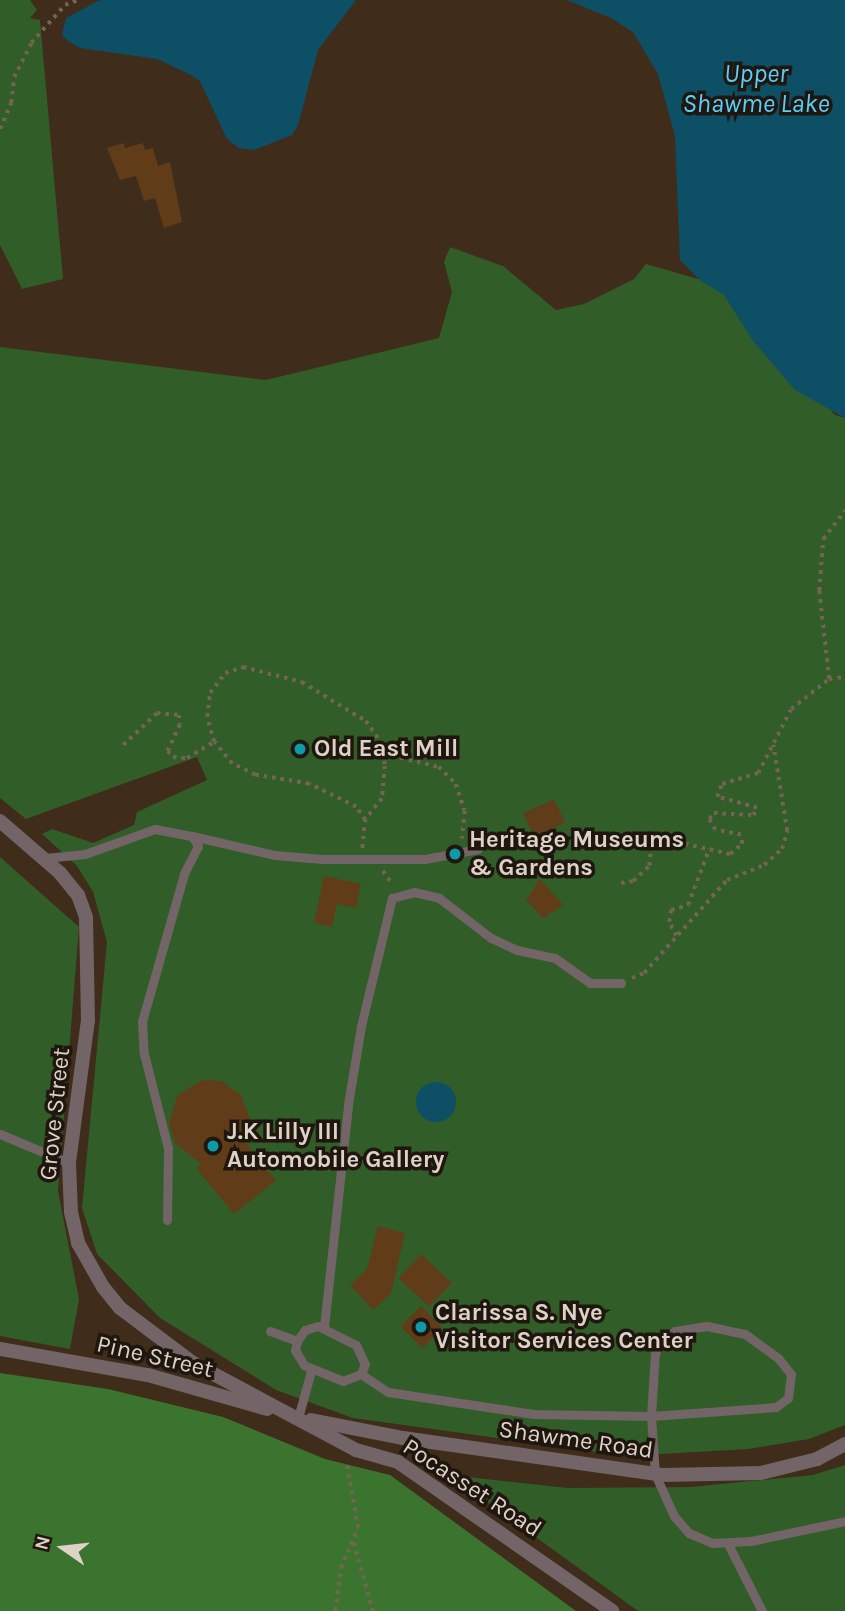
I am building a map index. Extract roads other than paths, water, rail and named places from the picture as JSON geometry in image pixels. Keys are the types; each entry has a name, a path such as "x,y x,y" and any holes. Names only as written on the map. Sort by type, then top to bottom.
{"street":[{"name":"Grove Street","path":"0,821 45,858 78,895 90,950 88,1020 69,1163 71,1212 78,1242 91,1270 120,1308 193,1363 298,1418"},
{"name":"Pine Street","path":"0,1349 148,1375 298,1418"},
{"name":"Pocasset Road","path":"298,1418 341,1441 398,1462 612,1611"},
{"name":"Shawme Road","path":"298,1418 403,1438 655,1474 761,1473 817,1459 845,1444"}],"lane":[{"path":"45,858 85,854 155,829 274,855 376,860 478,849"},
{"path":"167,1220 168,1148 144,1054 142,1021 184,874 198,846 192,836"},
{"path":"324,1327 338,1164 361,1026 392,898 414,892 439,898 491,938 517,950 555,958 590,983 621,983"},
{"path":"0,1134 69,1163"},
{"path":"361,1374 388,1392 533,1414 651,1416 776,1407 792,1390 790,1374 765,1347 734,1330 707,1326 675,1331 664,1336 654,1353 651,1416 655,1474 674,1516 689,1534 728,1544 844,1523"},
{"path":"324,1327 349,1339 363,1353 361,1374 343,1381 311,1371 298,1358 297,1341 305,1330 324,1327"},
{"path":"270,1331 297,1341"},
{"path":"298,1418 311,1371"},
{"path":"728,1544 762,1611"}],"water":[{"path":"100,0 356,0 318,50 298,125 292,135 254,150 239,148 227,139 200,81 189,74 157,59 80,48 68,41 62,35 66,18"},
{"name":"Upper Shawme Lake","path":"567,0 845,0 845,418 795,390 753,341 724,295 701,281 680,260 675,136 658,74 633,32 611,18"},
{"path":"436,1082 444,1083 450,1088 455,1094 455,1110 450,1116 444,1121 436,1122 428,1121 422,1116 417,1110 416,1102 417,1094 422,1088 428,1083"}],"place":[{"name":"Old East Mill","path":"300,749"},
{"name":"Heritage Museums & Gardens","path":"455,854"},
{"name":"J.K Lilly III Automobile Gallery","path":"213,1146"},
{"name":"Clarissa S. Nye Visitor Services Center","path":"421,1327"}]}
